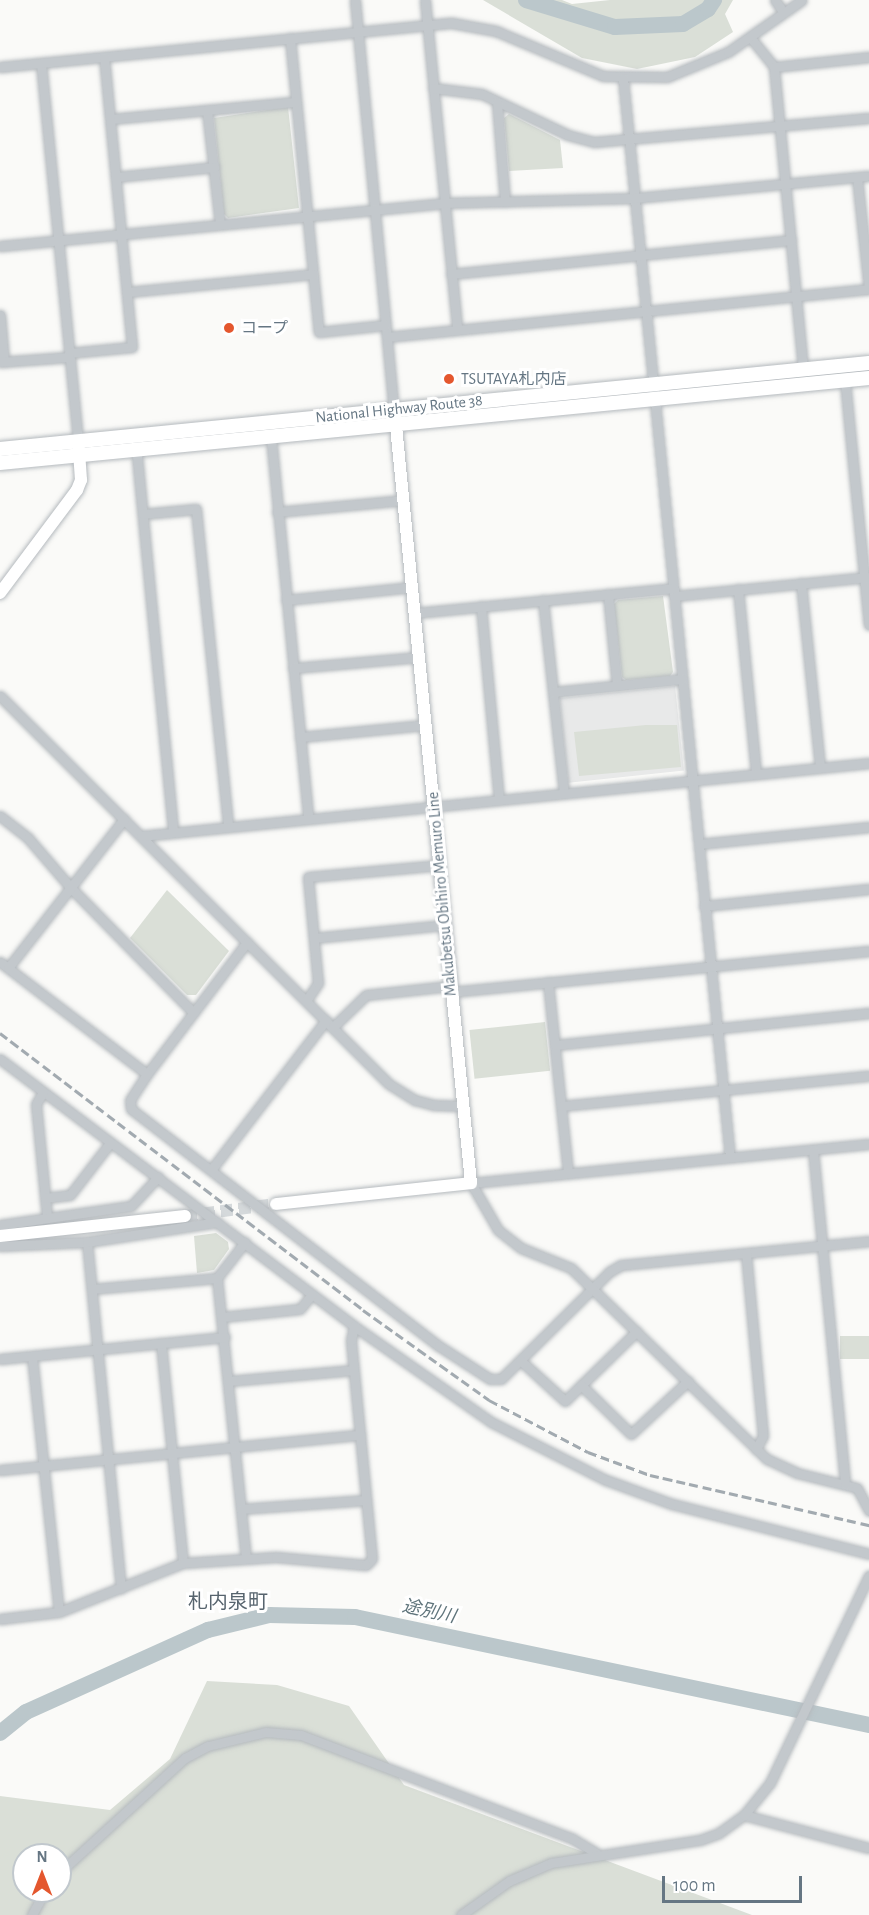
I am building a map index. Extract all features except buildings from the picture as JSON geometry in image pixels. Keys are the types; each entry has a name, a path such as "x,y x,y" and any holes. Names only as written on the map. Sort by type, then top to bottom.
{"highway":[{"name":"National Highway Route 38","path":"0,463 79,455 136,442 394,409 869,363"},
{"name":"National Highway Route 38","path":"0,449 78,441 136,442 271,437 655,401 869,378"}],"main road":[{"name":"Makubetsu Obihiro Memuro Line","path":"394,409 471,1183"},
{"path":"0,593 72,499 81,480 78,441"},
{"path":"276,1204 471,1183"},
{"path":"0,1236 185,1216"}],"street":[{"path":"355,0 394,409"},
{"path":"425,0 457,329"},
{"path":"775,0 783,12"},
{"path":"0,67 428,24 457,24 496,32 567,65 603,76 667,77 685,72 728,52 802,0"},
{"path":"750,37 774,67 803,370"},
{"path":"290,38 319,332 386,325"},
{"path":"0,315 2,362 132,347 104,57"},
{"path":"774,67 869,57"},
{"path":"41,63 78,441"},
{"path":"623,78 730,1157"},
{"path":"434,88 463,90 497,102 567,135 594,142 629,141 869,118"},
{"path":"111,119 296,102"},
{"path":"497,102 505,202"},
{"path":"207,110 220,224"},
{"path":"116,177 213,167"},
{"path":"0,246 444,203 636,198 869,176"},
{"path":"387,337 869,289 857,177"},
{"path":"451,274 791,240"},
{"path":"128,292 313,274"},
{"path":"845,381 867,577 869,625"},
{"path":"271,437 308,817"},
{"path":"136,442 173,831"},
{"path":"277,512 404,500"},
{"path":"143,514 196,509 228,825"},
{"path":"415,613 609,594 738,590 867,577"},
{"path":"801,583 820,768"},
{"path":"286,600 412,587"},
{"path":"738,590 756,773"},
{"path":"609,594 617,686"},
{"path":"543,600 564,792"},
{"path":"481,606 499,799"},
{"path":"293,668 418,657"},
{"path":"553,692 682,679"},
{"path":"2,702 124,819 402,1094 434,1106 462,1106"},
{"path":"300,737 425,725"},
{"path":"141,836 228,825 869,763"},
{"path":"0,816 28,838 71,888 194,1013"},
{"path":"8,968 124,819"},
{"path":"699,844 869,827"},
{"path":"306,1001 318,983 308,877 440,865"},
{"path":"704,906 869,889"},
{"path":"314,938 445,925"},
{"path":"247,942 147,1074 130,1100 131,1109 439,1346 490,1378 501,1379 593,1287 621,1265 869,1240"},
{"path":"211,1170 330,1024 366,995 548,982 869,951"},
{"path":"0,962 147,1074"},
{"path":"548,982 568,1173"},
{"path":"555,1045 869,1013"},
{"path":"0,1059 354,1326 491,1422 606,1480 672,1504 869,1554"},
{"path":"561,1106 869,1076"},
{"path":"43,1092 36,1104 47,1216"},
{"path":"45,1198 70,1195 110,1143"},
{"path":"869,1144 471,1183 498,1230 521,1248 562,1262 593,1287 756,1449 797,1473 869,1490"},
{"path":"813,1150 845,1484"},
{"path":"0,1225 47,1216 131,1206 158,1177"},
{"path":"0,1246 87,1242 217,1222"},
{"path":"87,1242 121,1588"},
{"path":"245,1242 217,1278 225,1337 246,1557"},
{"path":"746,1253 762,1436 756,1449"},
{"path":"92,1289 217,1278"},
{"path":"222,1317 300,1309 312,1294"},
{"path":"0,1619 58,1612 183,1563 246,1557 366,1565 372,1559 351,1340 354,1326"},
{"path":"520,1360 565,1401 637,1331"},
{"path":"0,1359 225,1337"},
{"path":"161,1343 183,1563"},
{"path":"32,1356 58,1612"},
{"path":"229,1381 354,1371"},
{"path":"581,1385 631,1434 688,1381"},
{"path":"0,1470 360,1435"},
{"path":"857,1488 869,1511"},
{"path":"241,1509 366,1500"},
{"path":"461,1915 509,1881 551,1863 596,1853 700,1840 719,1833 744,1815 770,1783 869,1575"},
{"path":"72,1861 185,1758 208,1746 266,1732 301,1735 573,1839 596,1853"},
{"path":"744,1815 869,1848"}],"shaded area":[{"path":"483,0 562,0 572,4 610,0 733,0 725,14 733,32 695,57 637,69 582,58"},
{"path":"288,107 299,208 228,218 224,214 214,118"},
{"path":"509,114 560,140 563,168 509,171 504,118"},
{"path":"663,596 673,672 670,676 626,680 622,677 614,604 618,600"},
{"path":"675,686 684,771 569,783 560,698"},
{"path":"646,725 677,725 681,767 579,776 574,732"},
{"path":"167,890 229,951 196,995 187,995 130,938"},
{"path":"545,1022 550,1071 475,1079 469,1030"},
{"path":"216,1233 228,1242 229,1249 214,1270 197,1273 194,1236"},
{"path":"840,1336 869,1336 869,1359 840,1359"},
{"path":"207,1681 277,1685 349,1706 404,1785 752,1915 0,1915 0,1796 110,1810 170,1759"}],"waterway":[{"path":"526,0 615,27 683,24 708,9 714,0"},
{"name":"途別川","path":"0,1733 26,1712 208,1630 269,1615 355,1617 869,1725"}],"tunnel":[{"path":"185,1216 276,1204"}],"railway":[{"path":"0,1033 363,1310 489,1400 588,1452 650,1475 869,1525"}],"place":[{"name":"コープ","path":"229,328"},
{"name":"TSUTAYA札内店","path":"449,379"}],"district":[{"name":"札内泉町","path":"228,1602"}]}
